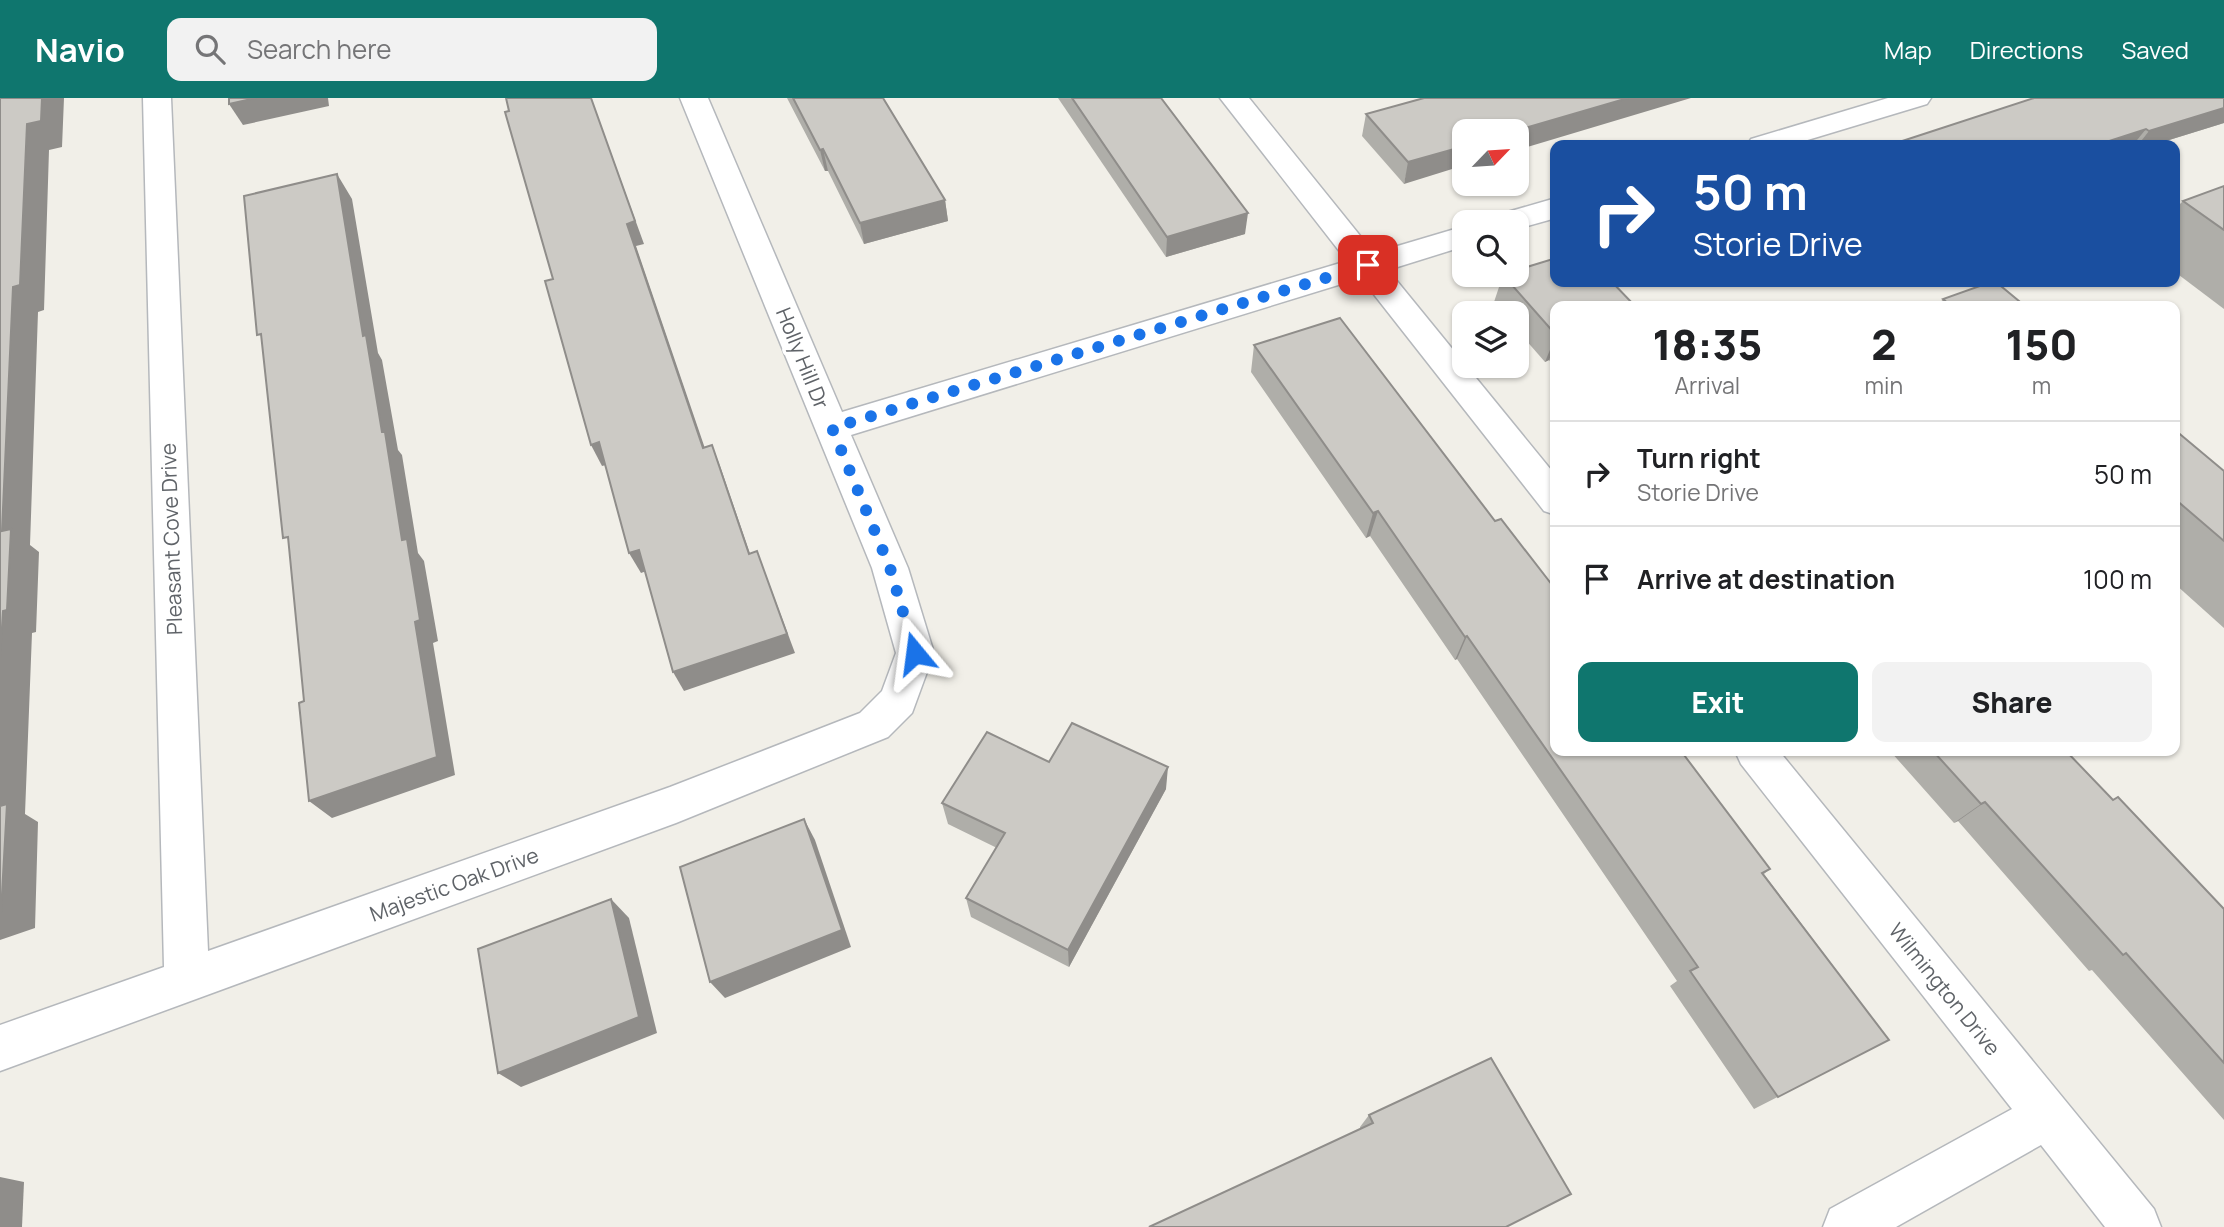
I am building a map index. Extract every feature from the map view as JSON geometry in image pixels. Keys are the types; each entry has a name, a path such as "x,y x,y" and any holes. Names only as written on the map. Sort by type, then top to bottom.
{"street":[{"name":"Pleasant Cove Drive","path":"157,98 187,981"},
{"name":"Holly Hill Dr","path":"694,98 890,568 915,653 898,701"},
{"path":"1234,98 1550,493"},
{"path":"1778,140 1917,98"},
{"path":"1529,216 1550,210"},
{"path":"832,428 1452,240"},
{"name":"Majestic Oak Drive","path":"0,1048 676,804 874,724 898,701"},
{"name":"Wilmington Drive","path":"1759,756 2136,1227"},
{"path":"1849,1227 2046,1115"}],"building":[{"path":"0,98 42,98 41,121 27,124 20,285 13,287 2,531 11,529 7,610 3,611 0,659"},
{"path":"229,98 256,98 229,104"},
{"path":"506,98 591,98 635,221 627,224 703,448 712,445 749,554 757,551 787,634 673,672 639,550 629,553 599,442 591,445 545,281 553,279 505,112 509,111"},
{"path":"793,98 883,98 945,200 860,223 823,149 820,150"},
{"path":"1072,98 1161,98 1248,213 1167,237"},
{"path":"1424,98 1628,98 1530,127 1530,119 1452,119 1452,150 1408,162 1366,114"},
{"path":"2034,98 2224,98 2224,108 2112,140 1905,140"},
{"path":"337,174 363,336 366,335 382,432 385,432 402,540 407,539 420,620 415,622 437,757 309,801 299,703 304,701 288,537 283,538 261,334 257,335 244,196"},
{"path":"2224,186 2224,230 2183,201"},
{"path":"1550,260 1550,287 1617,287 1630,301 1550,301 1550,328 1529,301 1514,287 1529,287 1529,266"},
{"path":"1977,287 2002,287 2019,301 1945,301 1943,299"},
{"path":"1340,318 1495,521 1501,519 1550,582 1550,755 1378,511 1373,513 1254,345"},
{"path":"2180,434 2224,471 2224,541 2180,503"},
{"path":"1072,723 1168,767 1068,950 966,898 1005,833 942,803 987,732 1049,762"},
{"path":"1551,756 1685,756 1770,869 1762,873 1889,1040 1778,1097 1690,971 1698,967"},
{"path":"1938,756 2071,756 2113,800 2118,797 2224,909 2224,1063 1985,802 1981,804"},
{"path":"7,804 1,912 0,912 0,806"},
{"path":"804,819 842,930 710,982 680,867"},
{"path":"611,899 639,1017 498,1073 478,949"},
{"path":"1491,1058 1571,1194 1506,1227 1149,1227 1373,1123 1369,1115"}],"route":[{"path":"915,653 890,568 832,428 1368,265"}]}
